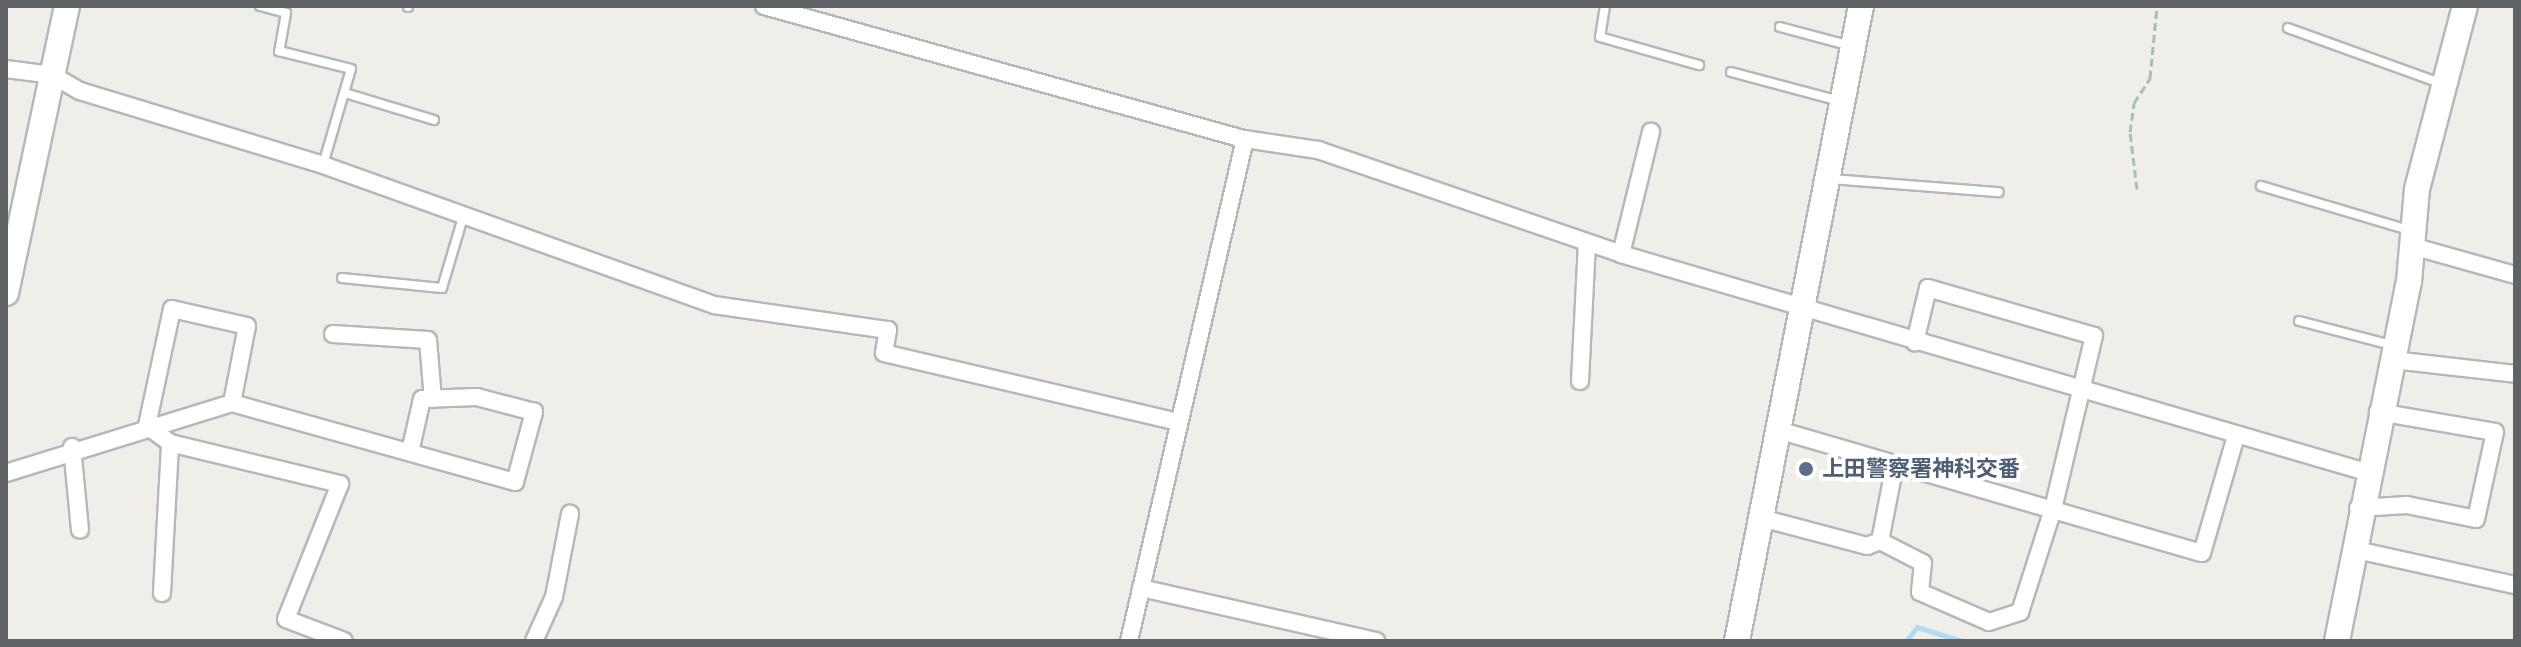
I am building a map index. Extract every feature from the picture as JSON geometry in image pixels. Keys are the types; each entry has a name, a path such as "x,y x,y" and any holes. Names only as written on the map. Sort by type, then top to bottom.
{"street":[{"path":"6,293 67,6"},
{"path":"764,6 1245,139 1318,150 1587,243 1800,309 2366,472"},
{"path":"1737,641 1840,101 1861,6"},
{"path":"2337,641 2358,508 2394,353 2422,170 2448,86 2465,6"},
{"path":"6,69 52,75 161,118 323,165 714,305 888,330 884,353 1179,422"},
{"path":"1621,254 1651,132"},
{"path":"1129,641 1245,139"},
{"path":"2412,239 2515,275"},
{"path":"1580,381 1587,243"},
{"path":"1761,518 1867,546 1880,541 1923,563 1920,592 1989,622 2020,612 2053,509 2094,336 1928,288 1915,342"},
{"path":"147,426 172,309 247,326 232,403"},
{"path":"333,334 428,340 433,399"},
{"path":"2394,353 2515,374"},
{"path":"6,473 72,447 232,403 515,482 534,412 477,397 422,399 410,452"},
{"path":"2358,508 2407,505 2476,519 2495,432 2378,412"},
{"path":"147,426 170,443 340,484 286,619 344,641"},
{"path":"1778,430 2202,553 2236,436"},
{"path":"162,593 170,443"},
{"path":"72,447 80,530"},
{"path":"1880,541 1895,464"},
{"path":"534,641 554,597 570,514"},
{"path":"2352,549 2515,585"},
{"path":"1141,588 1376,641"},
{"path":"1989,622 1989,641"}],"lane":[{"path":"260,6 286,13 279,51 351,69 323,165"},
{"path":"1605,6 1600,37 1699,65"},
{"path":"1780,27 1852,46"},
{"path":"2288,28 2448,86"},
{"path":"1731,72 1840,101"},
{"path":"345,93 434,120"},
{"path":"1826,179 1998,192"},
{"path":"2261,186 2412,239"},
{"path":"342,278 442,288 463,217"},
{"path":"2299,321 2394,353"}],"path":[{"path":"2137,189 2130,132 2134,103 2150,78 2157,6"}],"waterway":[{"path":"1906,641 1917,627 1962,641"}],"place":[{"name":"上田警察署神科交番","path":"1806,469"}]}
